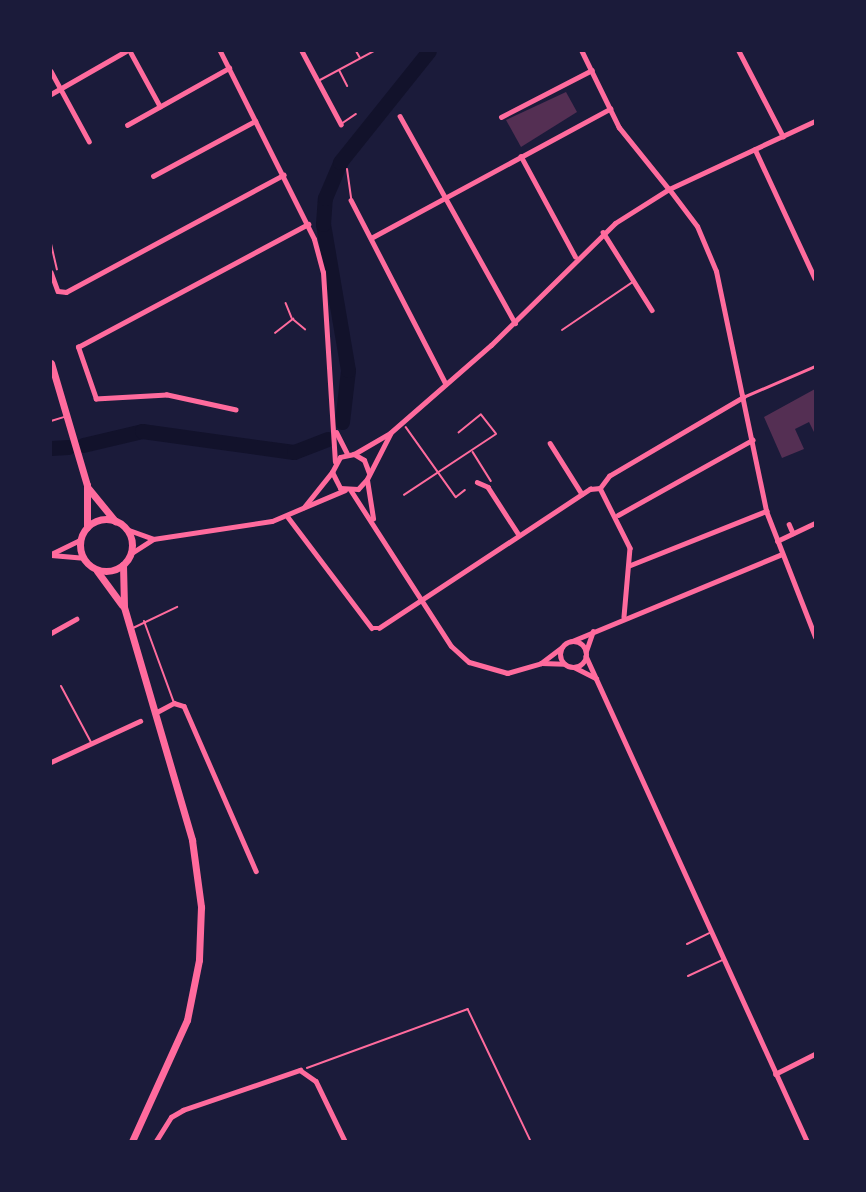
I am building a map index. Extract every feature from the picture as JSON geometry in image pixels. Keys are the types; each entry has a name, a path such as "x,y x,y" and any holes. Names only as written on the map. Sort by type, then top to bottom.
{"main road":[{"path":"51,363 87,485 87,527 80,540 83,558 95,569 124,607"},
{"path":"87,485 115,521 126,529 130,554 123,565 124,607 197,862 201,933 184,1031 132,1141"},
{"path":"87,527 100,520 115,521"},
{"path":"95,569 123,565"}],"street":[{"path":"51,94 128,51 160,106"},
{"path":"220,51 309,224 323,272 333,422 337,440 332,472 303,508"},
{"path":"302,51 341,124"},
{"path":"582,51 610,109 697,226 713,264 753,440 766,511 780,555 815,637"},
{"path":"739,51 783,136"},
{"path":"127,125 229,68"},
{"path":"501,117 591,70"},
{"path":"51,71 88,141"},
{"path":"371,238 610,109"},
{"path":"400,116 515,323"},
{"path":"153,176 255,121"},
{"path":"335,462 390,433 515,323 575,256 603,232 669,189 815,121"},
{"path":"755,149 815,278"},
{"path":"521,156 575,256"},
{"path":"51,271 58,291 66,292 283,175"},
{"path":"351,200 446,384"},
{"path":"236,410 167,395 96,399 78,347 309,224"},
{"path":"603,232 652,310"},
{"path":"288,517 372,628 379,628 582,494 600,488 609,476 743,397 815,366"},
{"path":"130,554 153,539 288,517 303,508 348,491 368,476 390,433"},
{"path":"337,440 350,454 364,460 374,520"},
{"path":"618,514 753,440"},
{"path":"550,443 582,494"},
{"path":"332,472 374,520 421,601 469,662 507,672 541,663 564,664 598,680"},
{"path":"477,482 487,487 519,535"},
{"path":"600,488 618,514 630,548 624,618"},
{"path":"628,566 766,511"},
{"path":"776,541 815,523"},
{"path":"789,524 793,533"},
{"path":"126,529 153,539"},
{"path":"51,555 80,540"},
{"path":"51,555 83,558"},
{"path":"541,663 562,647 593,631 780,555"},
{"path":"51,633 76,619"},
{"path":"574,668 586,653 593,631"},
{"path":"572,641 586,653 807,1141"},
{"path":"562,647 564,664"},
{"path":"155,713 174,703 184,706 256,871"},
{"path":"51,762 140,721"},
{"path":"775,1074 815,1054"},
{"path":"156,1141 171,1117 183,1110 294,1071 316,1081 345,1141"}],"lane":[{"path":"356,51 360,58"},
{"path":"317,82 374,51"},
{"path":"339,70 347,86"},
{"path":"341,124 356,114"},
{"path":"347,169 351,200"},
{"path":"562,330 634,281"},
{"path":"51,421 67,416"},
{"path":"130,629 177,607"},
{"path":"144,621 174,703"},
{"path":"61,686 92,745"},
{"path":"687,944 712,932"},
{"path":"688,976 724,959"}],"path":[{"path":"51,242 58,268 51,271"},
{"path":"286,303 293,319 305,329"},
{"path":"276,333 293,319"},
{"path":"404,495 496,434 481,415 459,433"},
{"path":"401,422 456,496 465,490"},
{"path":"472,451 492,482 487,487"},
{"path":"308,1064 468,1009 531,1141"}],"building":[{"path":"566,92 577,112 521,147 506,120"},
{"path":"815,389 815,434 809,422 795,429 804,449 782,458 764,417"}],"waterway":[{"path":"342,422 348,370 323,224 325,198 340,162 429,51"},
{"path":"83,445 142,431 294,452 328,439"},
{"path":"51,448 68,447"}]}
